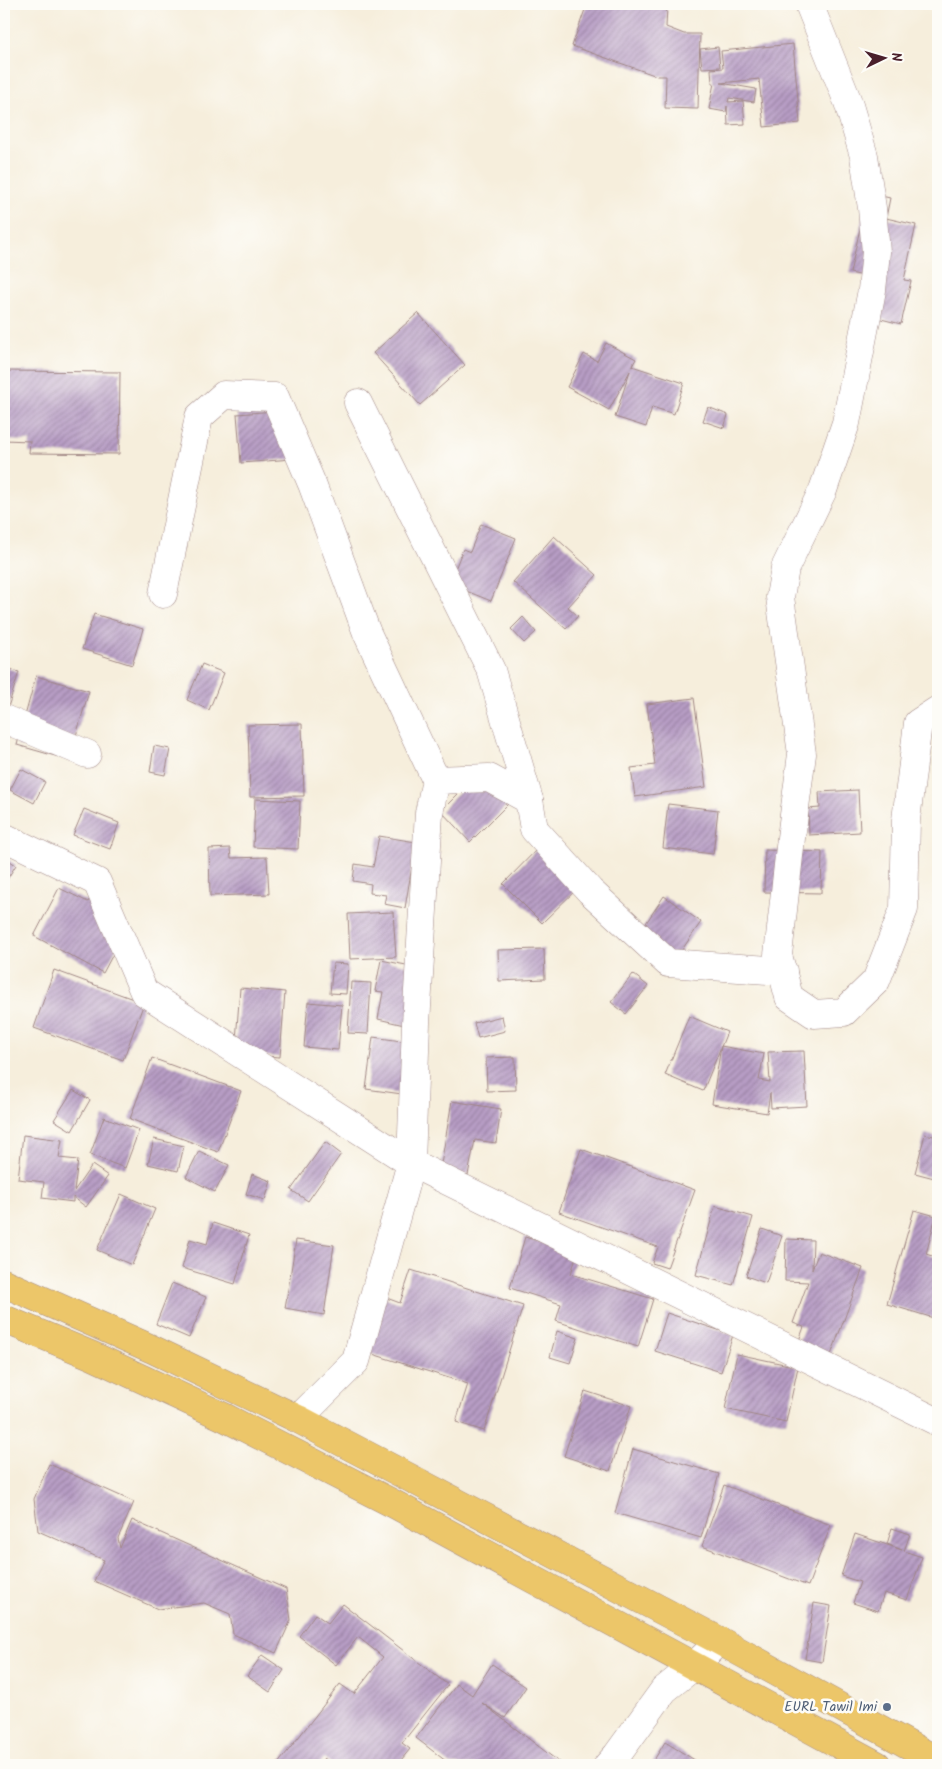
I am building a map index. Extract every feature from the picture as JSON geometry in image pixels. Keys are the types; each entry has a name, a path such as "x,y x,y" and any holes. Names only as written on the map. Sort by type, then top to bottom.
{"main road":[{"path":"4,1283 152,1348 298,1419 720,1641 938,1761"},
{"path":"4,1319 93,1356 224,1417 394,1504 878,1765"}],"street":[{"path":"809,4 848,102 864,156 876,252 872,290 846,423 823,490 785,568 780,597 802,754 778,955 789,997 814,1014 844,1012 876,982 904,909 906,820 918,723 938,710"},
{"path":"163,594 199,417 224,395 275,397 312,484 367,633 436,780 428,823 416,1023 411,1163 356,1361 298,1419"},
{"path":"358,403 490,670 529,800 534,829 590,891 668,963 783,971"},
{"path":"4,719 87,754"},
{"path":"436,780 489,778 529,800"},
{"path":"4,837 97,882 144,992 411,1163 938,1422"},
{"path":"608,1765 617,1756 664,1690 694,1666 720,1641"}],"building":[{"path":"587,4 657,4 667,7 666,27 684,34 700,34 698,109 665,108 666,76 657,76 572,46"},
{"path":"793,44 800,123 764,127 759,79 721,83 756,89 754,102 729,98 728,102 743,101 745,124 728,125 727,106 726,112 709,109 714,83 712,83 711,69 723,68 721,51"},
{"path":"718,47 720,67 702,68 700,49"},
{"path":"868,193 890,198 886,218 916,225 904,280 911,281 901,324 869,316 877,279 850,273"},
{"path":"418,313 465,365 420,405 373,353"},
{"path":"606,343 636,359 632,366 684,383 674,414 652,407 646,427 615,417 630,371 609,410 567,387 584,354 597,361"},
{"path":"4,371 120,372 119,454 29,453 30,441 4,440"},
{"path":"708,407 728,415 724,428 703,421"},
{"path":"288,410 292,459 241,463 237,414"},
{"path":"481,524 516,538 491,601 449,584 463,549 470,552"},
{"path":"554,536 597,575 568,607 578,616 566,629 513,582"},
{"path":"94,614 143,629 132,665 82,649"},
{"path":"523,617 536,632 524,643 511,629"},
{"path":"202,664 224,673 209,710 187,700"},
{"path":"4,667 19,672 4,720"},
{"path":"36,676 89,691 69,760 17,745"},
{"path":"694,698 706,787 635,797 631,768 655,765 647,704"},
{"path":"302,724 304,796 250,797 248,725"},
{"path":"154,746 170,749 165,775 150,772"},
{"path":"21,769 45,782 34,803 10,790"},
{"path":"483,769 512,800 470,842 441,811"},
{"path":"858,790 860,832 809,835 808,809 820,808 819,792"},
{"path":"255,799 300,801 298,849 253,847"},
{"path":"668,804 718,810 713,854 663,848"},
{"path":"84,809 119,823 110,849 73,835"},
{"path":"379,836 416,842 405,908 384,904 386,895 370,893 371,884 353,881 355,864 373,867"},
{"path":"544,842 584,882 542,923 503,884"},
{"path":"230,848 231,858 267,857 269,894 210,896 209,849"},
{"path":"765,850 822,852 821,893 764,892"},
{"path":"4,857 16,865 4,884"},
{"path":"59,888 88,902 91,897 121,939 103,973 34,936"},
{"path":"664,896 701,922 675,960 638,935"},
{"path":"393,912 396,957 350,959 348,914"},
{"path":"544,949 545,979 499,981 498,950"},
{"path":"381,960 416,967 413,1027 378,1019 383,992 375,991"},
{"path":"333,963 348,964 346,994 330,993"},
{"path":"54,970 144,1003 123,1060 34,1028"},
{"path":"633,974 648,986 626,1014 611,1002"},
{"path":"351,982 371,983 368,1034 348,1033"},
{"path":"240,988 285,992 280,1057 235,1054"},
{"path":"308,1002 342,1005 338,1050 304,1047"},
{"path":"502,1016 505,1031 478,1038 474,1023"},
{"path":"689,1016 727,1032 703,1091 665,1075"},
{"path":"373,1037 416,1043 409,1095 366,1089"},
{"path":"721,1046 764,1054 759,1080 770,1082 768,1052 804,1051 807,1106 771,1108 770,1093 767,1113 712,1104"},
{"path":"515,1057 516,1090 487,1091 486,1058"},
{"path":"152,1058 241,1091 218,1152 130,1119"},
{"path":"73,1090 90,1100 72,1131 54,1120"},
{"path":"452,1101 501,1109 496,1143 475,1140 468,1175 440,1170"},
{"path":"104,1117 139,1130 125,1168 90,1155"},
{"path":"925,1134 938,1137 938,1179 915,1173"},
{"path":"23,1135 62,1140 59,1158 78,1160 74,1191 92,1165 108,1176 86,1207 73,1197 73,1202 42,1198 44,1182 18,1179"},
{"path":"154,1139 184,1146 178,1171 148,1164"},
{"path":"325,1142 341,1154 308,1201 291,1190"},
{"path":"581,1149 695,1190 667,1268 652,1263 658,1247 559,1212"},
{"path":"199,1151 229,1165 215,1192 186,1177"},
{"path":"252,1174 271,1181 265,1200 246,1194"},
{"path":"121,1194 155,1209 132,1265 97,1250"},
{"path":"715,1206 753,1217 733,1285 696,1275"},
{"path":"914,1210 936,1216 926,1254 938,1258 937,1319 887,1304"},
{"path":"213,1223 249,1235 235,1284 182,1268 190,1239 207,1244"},
{"path":"762,1229 782,1236 766,1283 746,1276"},
{"path":"525,1237 577,1253 571,1274 653,1299 638,1347 556,1321 561,1304 510,1288"},
{"path":"786,1239 813,1240 812,1269 819,1252 863,1268 831,1355 798,1343 804,1327 793,1323 808,1282 785,1281"},
{"path":"296,1240 334,1245 324,1315 285,1308"},
{"path":"411,1270 523,1306 484,1431 456,1422 468,1384 366,1352 384,1297 400,1303"},
{"path":"172,1283 206,1297 189,1338 156,1324"},
{"path":"667,1313 733,1335 721,1372 655,1351"},
{"path":"557,1331 578,1338 570,1363 550,1357"},
{"path":"737,1354 798,1367 786,1422 725,1409"},
{"path":"585,1391 631,1406 610,1471 564,1456"},
{"path":"633,1449 719,1474 701,1538 615,1513"},
{"path":"49,1464 134,1502 118,1538 120,1548 132,1520 286,1589 291,1620 276,1653 233,1634 230,1614 204,1603 158,1609 94,1581 104,1560 38,1531 34,1499"},
{"path":"724,1485 831,1525 808,1586 702,1546"},
{"path":"892,1528 910,1534 904,1551 922,1557 907,1600 884,1593 878,1611 853,1603 860,1582 841,1576 855,1534 902,1550 887,1544"},
{"path":"814,1603 831,1606 822,1662 805,1659"},
{"path":"343,1604 448,1685 402,1743 410,1749 397,1765 333,1765 324,1758 319,1765 277,1765 340,1684 354,1694 383,1657 358,1637 336,1665 299,1636 315,1614 328,1623"},
{"path":"262,1655 284,1670 270,1692 247,1676"},
{"path":"492,1664 526,1687 505,1718 482,1703 559,1762 557,1765 451,1765 416,1738 457,1684 472,1695"},
{"path":"665,1742 703,1765 651,1765"}],"place":[{"name":"EURL Tawil Imi","path":"887,1707"}]}
